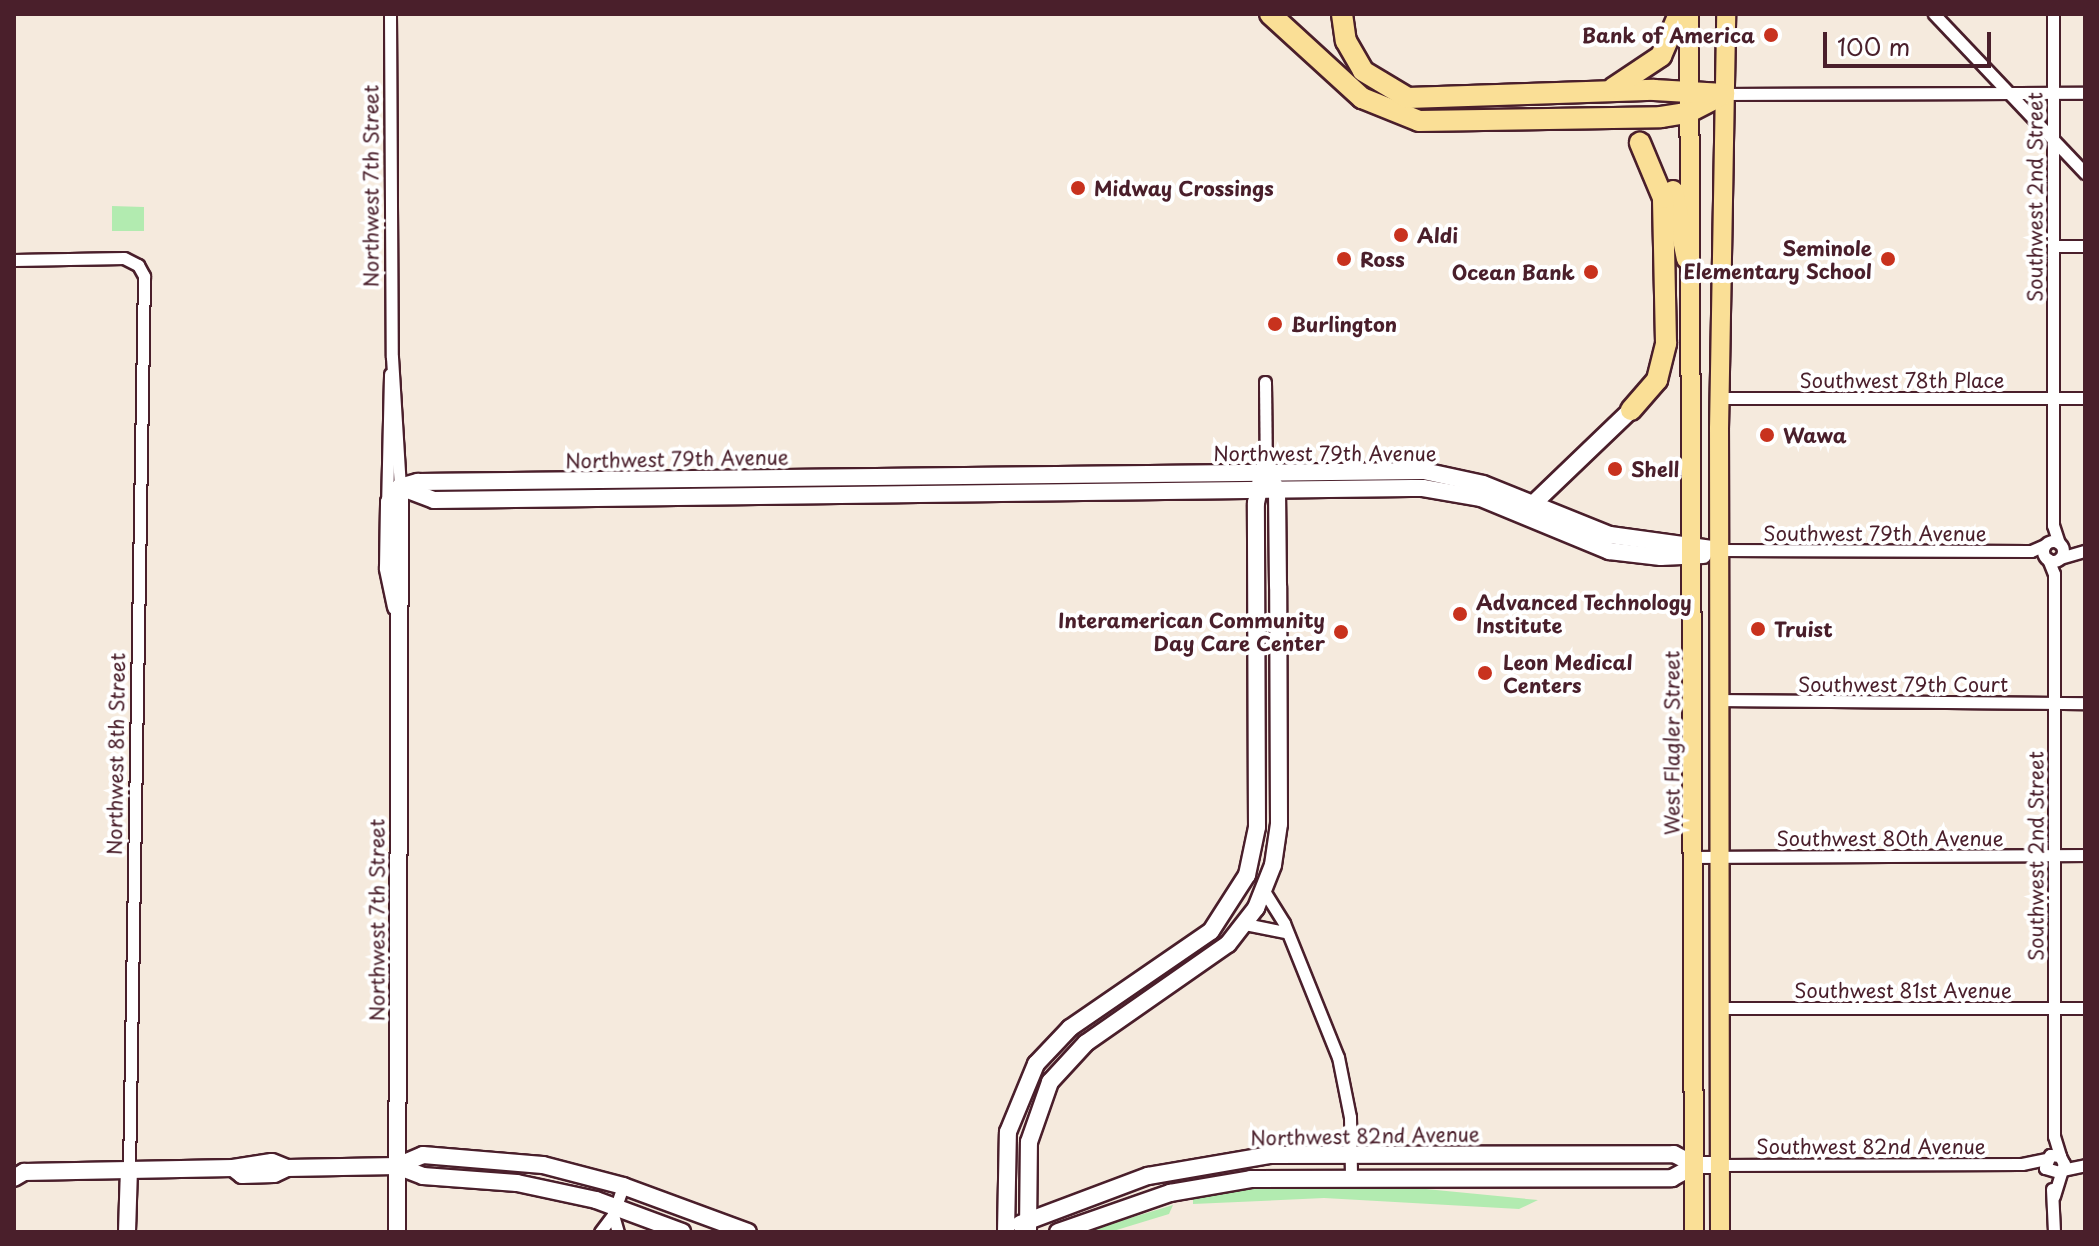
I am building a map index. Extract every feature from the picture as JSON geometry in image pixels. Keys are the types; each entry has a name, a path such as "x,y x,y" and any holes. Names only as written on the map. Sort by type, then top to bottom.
{"highway":[{"path":"1270,14 1344,84 1386,112 1449,123 1687,113 1724,94"},
{"path":"1342,14 1346,41 1363,71 1408,98 1606,92 1724,94"},
{"path":"1606,92 1654,64 1668,46 1679,14"},
{"path":"1581,118 1640,143 1666,171 1687,259"},
{"path":"1631,410 1657,380 1666,343 1663,198 1640,143"}],"main road":[{"name":"West Flagler Street","path":"1689,14 1687,259 1693,551 1694,1232"},
{"path":"1720,1232 1719,550 1726,14"}],"street":[{"name":"Northwest 7th Street","path":"390,14 392,357 400,487 388,568 396,607"},
{"path":"1934,14 2085,173"},
{"name":"Southwest 2nd Street","path":"2053,14 2054,1232"},
{"path":"1724,94 2085,93"},
{"path":"2053,246 2085,246"},
{"name":"Northwest 8th Street","path":"14,260 124,258 135,262 144,276 127,1232"},
{"name":"Northwest 7th Street","path":"392,357 386,408 387,509 401,553 396,607 397,1232"},
{"path":"1003,1231 1008,1132 1021,1092 1037,1062 1072,1026 1207,934 1245,883 1257,827 1256,490 1266,472 1265,382"},
{"name":"Southwest 78th Place","path":"1720,398 2085,398"},
{"path":"1533,504 1631,410"},
{"name":"Northwest 79th Avenue","path":"400,487 427,482 1430,471 1533,504 1550,520"},
{"path":"1028,1227 1027,1177 1034,1118 1062,1066 1096,1035 1217,954 1245,924 1264,891 1279,824 1277,490 1266,472"},
{"path":"865,495 868,477"},
{"path":"387,509 400,487"},
{"name":"Northwest 79th Avenue","path":"400,487 434,500 1256,490 1453,491 1622,538 1693,551 1719,550"},
{"path":"394,531 413,511 434,500"},
{"name":"Southwest 79th Avenue","path":"1719,550 2082,551"},
{"name":"Southwest 79th Court","path":"1720,700 2085,703"},
{"name":"Southwest 80th Avenue","path":"1694,857 2085,855"},
{"path":"1264,891 1285,932 1342,1068 1351,1176"},
{"path":"1245,924 1285,932"},
{"name":"Southwest 81st Avenue","path":"1721,1008 2085,1008"},
{"name":"Northwest 82nd Avenue","path":"1003,1231 1028,1227 1064,1206 1185,1167 1269,1155 1674,1154 1695,1165 1720,1165"},
{"path":"17,1172 233,1168 272,1162 287,1168 397,1166 423,1155 492,1158 623,1186 748,1232"},
{"name":"Northwest 82nd Avenue","path":"1058,1232 1131,1204 1200,1186 1271,1177 1518,1181 1672,1178 1695,1165"},
{"name":"Southwest 82nd Avenue","path":"1720,1165 2085,1165"},
{"path":"397,1166 423,1176 528,1184 682,1232"},
{"path":"1027,1177 1038,1195 1064,1206"},
{"path":"600,1232 615,1211 623,1186"},
{"path":"615,1211 618,1232"}],"green space":[{"path":"112,206 144,207 144,231 112,231"},
{"path":"1286,1186 1395,1186 1538,1200 1519,1209 1324,1198 1193,1204 1193,1198 1222,1192"},
{"path":"1173,1205 1169,1214 1110,1232 1084,1232"}],"place":[{"name":"Bank of America","path":"1771,35"},
{"name":"Midway Crossings","path":"1078,188"},
{"name":"Aldi","path":"1401,235"},
{"name":"Ross","path":"1344,259"},
{"name":"Seminole Elementary School","path":"1888,259"},
{"name":"Ocean Bank","path":"1591,272"},
{"name":"Burlington","path":"1275,324"},
{"name":"Wawa","path":"1767,435"},
{"name":"Shell","path":"1615,469"},
{"name":"Advanced Technology Institute","path":"1460,614"},
{"name":"Truist","path":"1758,629"},
{"name":"Interamerican Community Day Care Center","path":"1341,632"},
{"name":"Leon Medical Centers","path":"1485,673"}]}
